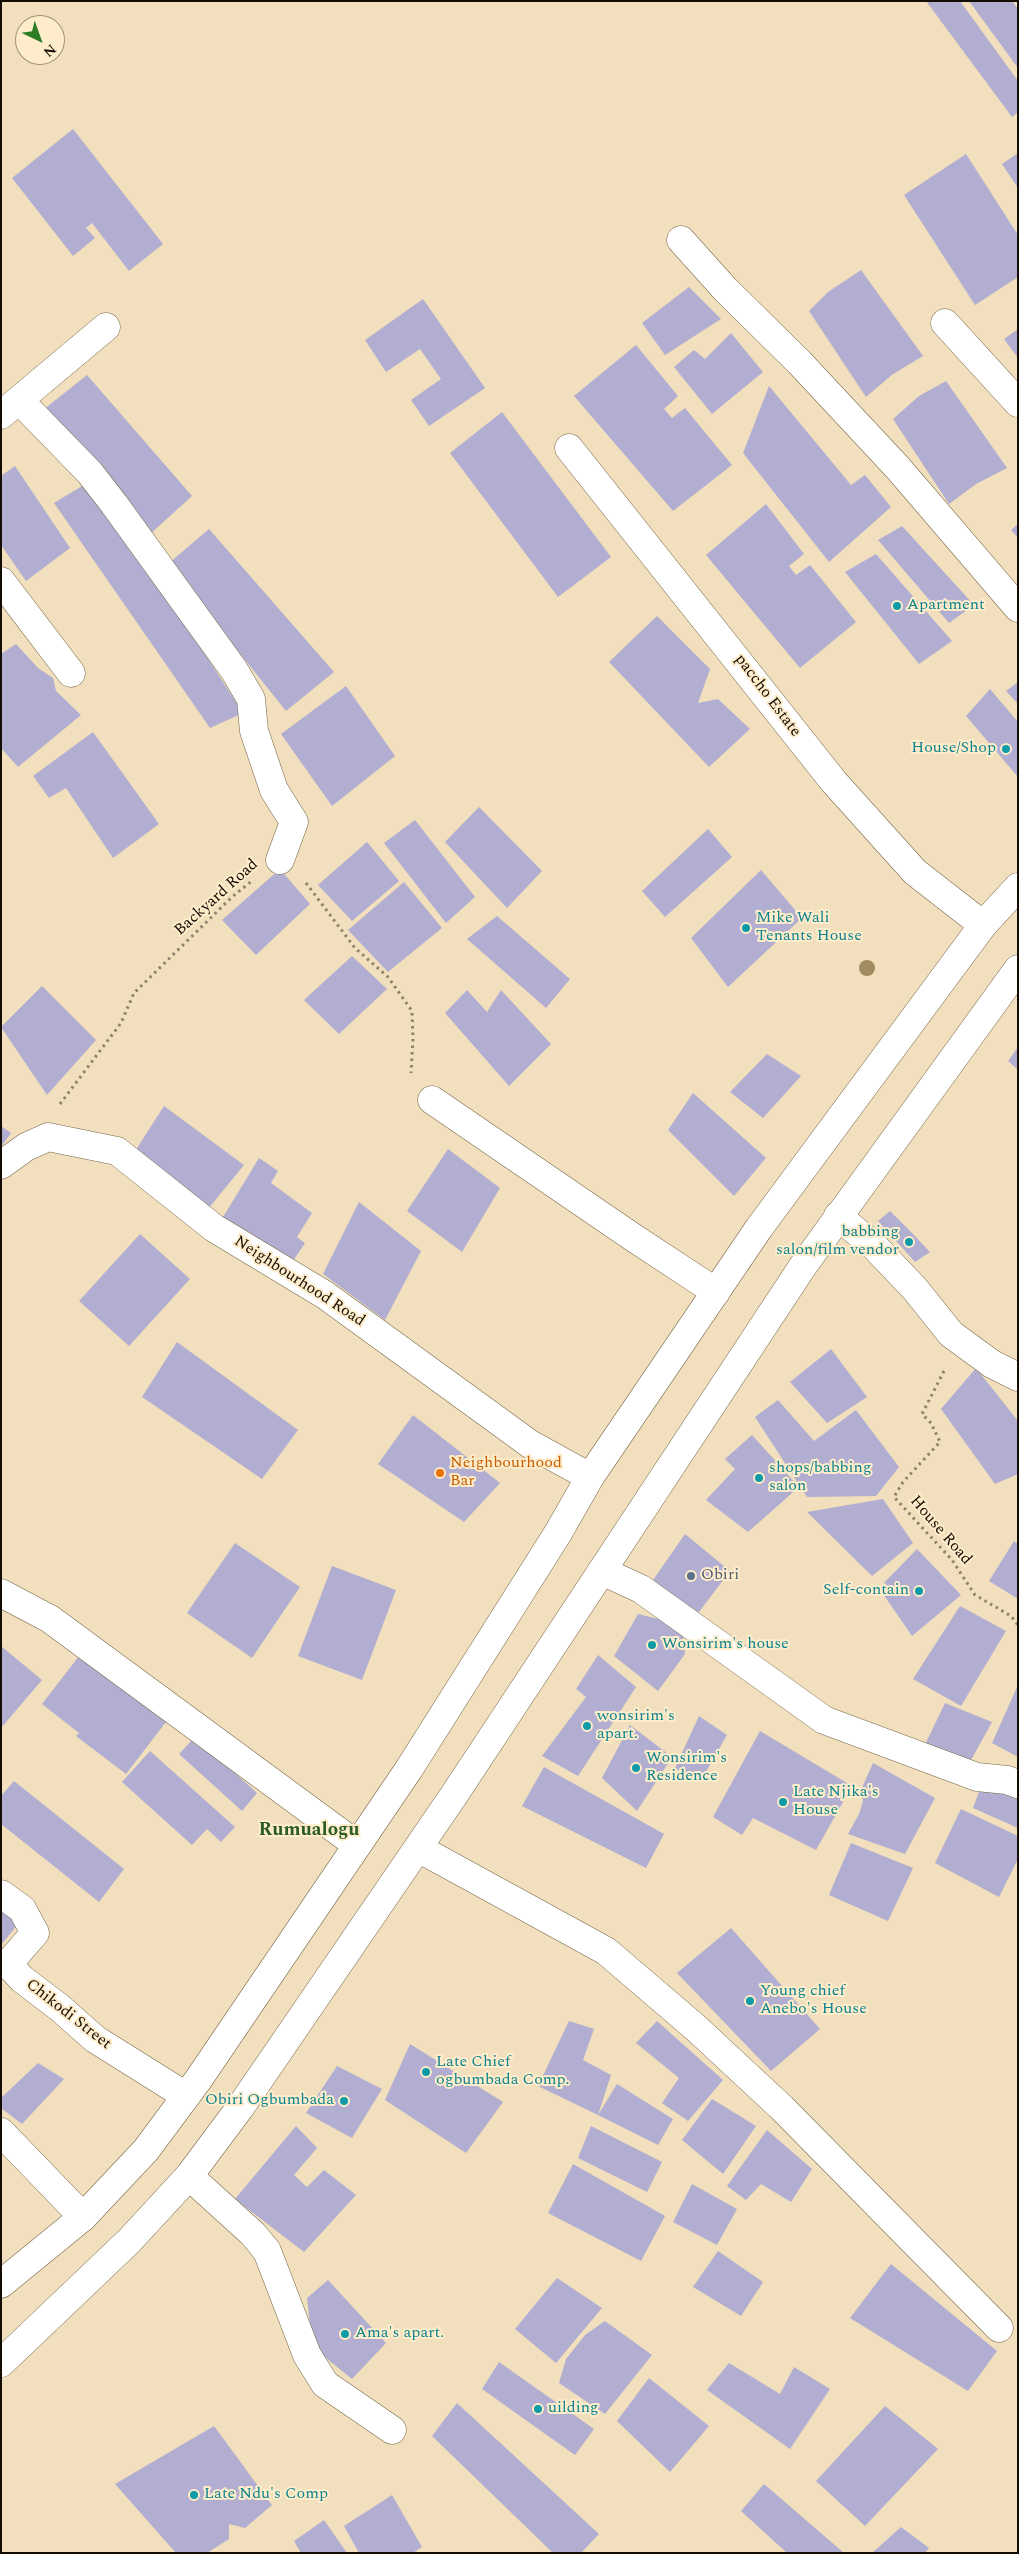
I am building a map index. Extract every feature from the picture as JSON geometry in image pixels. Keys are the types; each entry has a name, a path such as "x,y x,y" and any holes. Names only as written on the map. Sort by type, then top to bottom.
{"street":[{"path":"681,240 725,289 800,363 898,468 1018,608"},
{"path":"945,323 1018,403"},
{"path":"106,326 10,407 90,473 234,670 251,699 254,731 274,790 294,822 280,860"},
{"name":"paccho Estate","path":"570,448 834,782 915,872 983,925"},
{"path":"1,581 71,673"},
{"path":"1,2284 83,2217 146,2150 186,2096 409,1769 553,1542 590,1477 716,1292 785,1192 983,925 1018,887"},
{"path":"2,2361 129,2241 189,2176 239,2109 418,1848 803,1266 1017,970"},
{"path":"432,1100 716,1292"},
{"name":"Neighbourhood Road","path":"1,1166 26,1147 48,1137 117,1151 214,1228 324,1295 530,1444 590,1477"},
{"path":"838,1216 875,1247 915,1289 951,1334 992,1364 1018,1377"},
{"path":"602,1571 641,1589 824,1720 968,1774 1018,1784"},
{"path":"1,1593 50,1619 357,1845"},
{"path":"418,1848 606,1951 696,2028 782,2108 1000,2328"},
{"name":"Chikodi Street","path":"1,1894 22,1909 34,1933 8,1964 22,1979 60,2008 95,2039 186,2096"},
{"path":"1,2132 83,2217"},
{"path":"189,2176 253,2234 267,2250 306,2355 325,2384 392,2430"}],"path":[{"name":"Backyard Road","path":"26,1147 121,1023 134,993 232,896 280,860 291,861 355,948 388,977 412,1011 412,1081 432,1100"},
{"name":"House Road","path":"960,1340 950,1363 943,1372 922,1414 931,1423 940,1442 904,1482 894,1497 952,1560 975,1595 1011,1616 1018,1625"}],"building":[{"path":"926,1 960,1 1018,81 1018,112 1012,117"},
{"path":"969,1 1012,1 1018,9 1018,68"},
{"path":"73,129 163,244 129,271 92,223 86,228 95,238 73,256 12,178"},
{"path":"1018,153 1018,188 1002,164"},
{"path":"966,154 1018,235 1018,277 975,305 904,195"},
{"path":"861,270 923,356 893,374 866,397 809,311 828,292"},
{"path":"689,287 721,319 665,355 642,323"},
{"path":"423,299 485,388 429,426 411,400 441,379 420,349 386,372 365,340"},
{"path":"1018,329 1018,358 1004,339"},
{"path":"731,333 763,372 712,414 674,367 694,350 705,359"},
{"path":"636,345 678,396 664,409 672,418 685,408 732,465 673,511 574,396"},
{"path":"87,375 192,496 148,536 43,410"},
{"path":"946,381 1007,468 976,484 949,504 893,419 919,396"},
{"path":"769,386 851,485 865,475 891,507 829,562 743,453"},
{"path":"502,412 611,557 558,597 450,453"},
{"path":"15,466 70,548 26,581 1,545 1,476"},
{"path":"92,480 243,713 210,728 54,503"},
{"path":"766,504 804,554 789,566 796,575 810,565 856,622 800,668 706,555"},
{"path":"1018,524 1018,538 1011,530"},
{"path":"902,526 974,605 949,623 878,540"},
{"path":"209,529 334,672 286,711 168,564"},
{"name":"Apartment","path":"876,554 952,641 919,664 845,572"},
{"path":"657,616 710,669 698,703 718,699 750,729 709,767 609,662"},
{"path":"16,644 38,668 53,678 56,691 81,715 18,767 1,748 1,654"},
{"name":"House/Shop","path":"1018,682 1018,704 1006,691"},
{"path":"346,686 395,756 332,806 281,734"},
{"name":"House/Shop","path":"990,689 1018,722 1018,777 966,716"},
{"path":"93,732 159,824 113,858 66,788 49,798 33,776"},
{"path":"479,807 542,871 507,908 445,842"},
{"path":"415,820 475,897 446,923 384,843"},
{"path":"708,829 732,857 665,917 642,891"},
{"path":"367,842 399,881 352,921 318,885"},
{"path":"280,869 310,904 256,955 222,920"},
{"name":"Mike Wali Tenants House","path":"761,870 802,918 728,987 691,938"},
{"path":"404,882 442,928 388,972 348,930"},
{"path":"497,916 570,979 546,1008 467,939"},
{"path":"352,956 387,989 339,1034 304,1000"},
{"path":"42,986 96,1040 47,1095 1,1027"},
{"path":"467,990 487,1012 501,990 551,1044 509,1086 445,1013"},
{"path":"1018,1047 1018,1070 1008,1061"},
{"path":"767,1054 801,1076 763,1118 730,1092"},
{"path":"693,1093 766,1158 734,1196 668,1130"},
{"path":"164,1106 244,1165 208,1209 132,1156"},
{"path":"1,1126 11,1133 1,1147"},
{"path":"448,1149 500,1188 462,1252 407,1211"},
{"path":"259,1158 278,1171 271,1183 312,1213 297,1237 305,1243 289,1267 220,1222"},
{"path":"359,1202 421,1251 385,1320 323,1274"},
{"name":"babbing salon/film vendor","path":"890,1211 930,1252 915,1262 878,1221"},
{"path":"140,1234 190,1279 129,1346 79,1301"},
{"path":"177,1342 298,1430 262,1479 142,1397"},
{"path":"831,1349 867,1397 827,1423 790,1382"},
{"path":"976,1368 1018,1421 1018,1474 995,1484 941,1409"},
{"path":"778,1400 814,1441 856,1410 899,1467 876,1496 807,1497 755,1417"},
{"name":"Neighbourhood Bar","path":"413,1415 500,1483 464,1522 378,1464"},
{"name":"shops/babbing salon","path":"752,1435 799,1487 748,1532 706,1500 735,1469 725,1459"},
{"path":"883,1499 913,1543 872,1576 807,1512"},
{"name":"Obiri","path":"685,1534 730,1571 696,1616 653,1580"},
{"path":"1014,1541 1018,1544 1018,1599 989,1581"},
{"path":"235,1543 300,1587 252,1658 187,1613"},
{"name":"Self-contain","path":"917,1549 961,1595 912,1636 879,1588"},
{"path":"332,1566 396,1590 362,1680 298,1656"},
{"path":"960,1606 1006,1631 961,1706 913,1679"},
{"name":"Wonsirim's house","path":"638,1614 663,1620 683,1636 685,1654 658,1691 614,1656"},
{"path":"1,1646 42,1680 1,1728"},
{"name":"wonsirim's apart.","path":"598,1655 636,1687 578,1776 542,1756 586,1697 576,1689"},
{"path":"79,1656 166,1722 126,1774 76,1736 79,1733 42,1704"},
{"path":"1018,1685 1018,1757 992,1743"},
{"path":"945,1703 992,1722 965,1771 922,1751"},
{"path":"699,1716 727,1735 700,1782 675,1768"},
{"name":"Wonsirim's Residence","path":"630,1725 672,1757 637,1811 602,1778"},
{"name":"Late Njika's House","path":"760,1731 852,1786 816,1850 753,1818 742,1835 713,1817"},
{"path":"195,1737 257,1793 242,1811 179,1754"},
{"path":"150,1751 235,1827 221,1842 207,1829 192,1845 122,1782"},
{"path":"873,1763 935,1798 905,1854 848,1834 859,1814 863,1801 861,1790"},
{"path":"544,1767 664,1834 646,1868 522,1806"},
{"path":"14,1781 124,1869 99,1902 1,1824 1,1796"},
{"path":"983,1781 1018,1797 1018,1828 973,1808"},
{"path":"961,1809 1018,1836 1018,1859 999,1897 935,1863"},
{"path":"851,1843 913,1868 888,1921 829,1895"},
{"path":"1,1909 19,1923 1,1945"},
{"name":"Young chief Anebo's House","path":"731,1928 820,2029 771,2071 677,1973"},
{"path":"569,2021 594,2029 583,2060 611,2075 598,2115 538,2086"},
{"path":"657,2021 723,2080 688,2121 662,2103 679,2078 636,2043"},
{"name":"Late Chief ogbumbada Comp.","path":"410,2044 503,2102 466,2153 385,2100"},
{"path":"38,2063 64,2079 22,2124 1,2108 1,2098"},
{"name":"Obiri Ogbumbada","path":"337,2066 382,2089 352,2138 306,2113"},
{"path":"617,2084 673,2119 658,2145 598,2115"},
{"path":"712,2099 756,2126 723,2174 682,2140"},
{"path":"296,2126 317,2148 294,2175 307,2187 324,2170 356,2195 304,2252 235,2199"},
{"path":"591,2126 662,2162 647,2192 578,2158"},
{"path":"767,2130 812,2169 791,2202 761,2184 746,2200 727,2186"},
{"path":"573,2164 665,2216 641,2261 548,2213"},
{"path":"692,2184 737,2209 717,2245 673,2222"},
{"path":"718,2251 763,2282 741,2316 693,2287"},
{"path":"891,2264 997,2351 968,2391 850,2318"},
{"path":"557,2278 602,2308 556,2363 515,2329"},
{"name":"Ama's apart.","path":"328,2280 386,2343 352,2379 321,2354 310,2324 307,2298"},
{"path":"605,2321 652,2355 605,2414 559,2383 566,2359 585,2335"},
{"name":"uilding","path":"499,2362 594,2429 575,2455 482,2389"},
{"path":"729,2363 780,2394 794,2367 830,2389 790,2449 707,2390"},
{"path":"649,2378 709,2426 670,2472 617,2421"},
{"path":"457,2403 599,2534 581,2553 553,2553 432,2436"},
{"path":"885,2406 938,2449 865,2526 816,2481"},
{"name":"Late Ndu's Comp","path":"214,2426 272,2505 245,2528 229,2524 229,2539 207,2553 176,2553 115,2484"},
{"path":"764,2484 844,2553 787,2553 741,2511"},
{"path":"392,2495 422,2547 413,2553 359,2553 344,2526"},
{"path":"324,2520 347,2553 301,2553 294,2541"},
{"path":"901,2527 929,2548 925,2553 872,2553"}],"place":[{"name":"Apartment","path":"897,606"},
{"name":"House/Shop","path":"1006,749"},
{"name":"Mike Wali Tenants House","path":"746,928"},
{"name":"babbing salon/film vendor","path":"909,1242"},
{"name":"Neighbourhood Bar","path":"440,1473"},
{"name":"shops/babbing salon","path":"759,1478"},
{"name":"Obiri","path":"691,1576"},
{"name":"Self-contain","path":"919,1591"},
{"name":"Wonsirim's house","path":"652,1645"},
{"name":"wonsirim's apart.","path":"587,1726"},
{"name":"Wonsirim's Residence","path":"636,1768"},
{"name":"Late Njika's House","path":"783,1802"},
{"name":"Young chief Anebo's House","path":"750,2001"},
{"name":"Late Chief ogbumbada Comp.","path":"426,2072"},
{"name":"Obiri Ogbumbada","path":"344,2101"},
{"name":"Ama's apart.","path":"345,2334"},
{"name":"uilding","path":"538,2409"},
{"name":"Late Ndu's Comp","path":"194,2495"}],"district":[{"name":"Rumualogu","path":"309,1831"}]}
